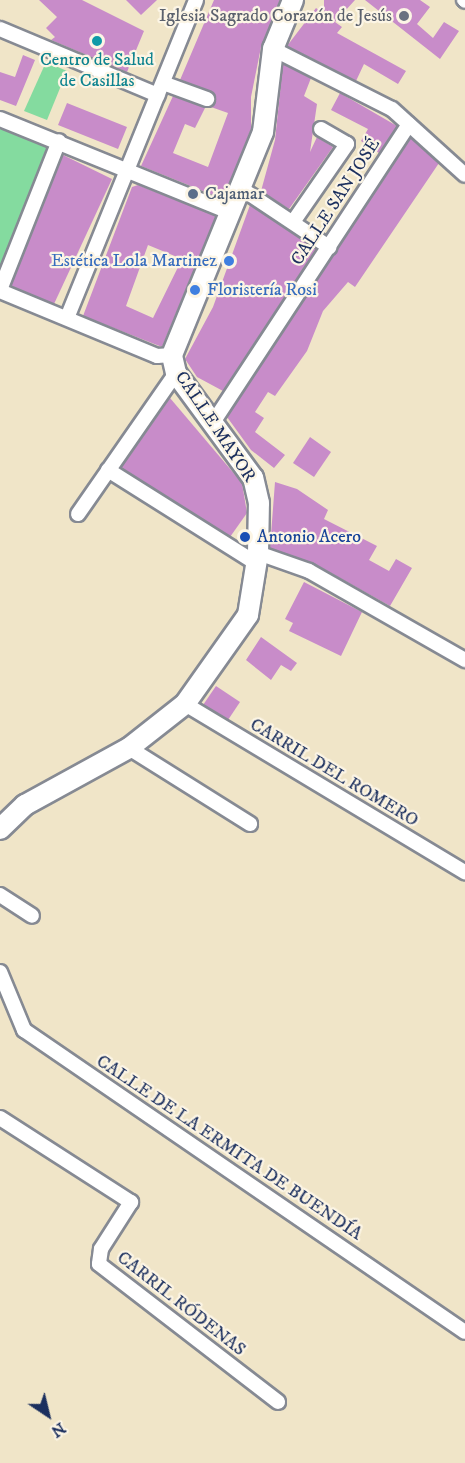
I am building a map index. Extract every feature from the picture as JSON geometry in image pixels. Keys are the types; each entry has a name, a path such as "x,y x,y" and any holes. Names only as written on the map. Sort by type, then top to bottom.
{"street":[{"name":"CALLE MAYOR","path":"1,826 71,775 129,748 185,704 249,615 258,558 259,503 253,478 174,364 262,132 273,49 293,0"},
{"path":"67,318 160,89 192,2"},
{"path":"0,29 160,89 207,99"},
{"path":"273,49 392,109 465,175"},
{"path":"1,123 59,141 232,213"},
{"name":"CALLE SAN JOSÉ","path":"214,421 409,124"},
{"path":"293,222 347,144 321,129"},
{"path":"59,141 0,290 174,364 78,514"},
{"path":"242,189 329,247"},
{"path":"108,470 258,558 309,571 465,660"},
{"name":"CARRIL DEL ROMERO","path":"185,704 465,872"},
{"path":"129,748 250,824"},
{"path":"0,895 32,916"},
{"name":"CALLE DE LA ERMITA DE BUENDÍA","path":"0,972 24,1030 465,1332"},
{"name":"CARRIL RÓDENAS","path":"0,1118 131,1202 101,1249 99,1264 278,1402"}],"green space":[{"path":"46,62 67,71 47,120 24,111"},
{"path":"4,121 58,141 0,287 0,130"}],"building":[{"name":"Centro de Salud de Casillas","path":"39,0 82,0 144,31 127,72 51,40 55,37 46,28 57,17"},
{"path":"126,0 157,0 141,15"},
{"path":"214,0 280,0 261,47 251,97 251,129 223,199 141,166 173,96 205,108 195,128 185,124 173,153 208,167 228,113 211,107 213,93 180,80"},
{"path":"324,0 355,0 335,22 342,27 337,33 406,71 398,84 364,64 356,81 287,46 316,8 324,14"},
{"name":"Iglesia Sagrado Corazón de Jesús","path":"365,0 420,0 430,7 417,24 433,38 444,22 459,31 440,59"},
{"path":"23,55 35,60 16,106 0,100 0,72 15,77"},
{"path":"283,64 311,78 304,96 317,104 310,152 317,137 333,147 289,209 261,191 275,140"},
{"path":"340,93 397,126 379,153 361,141 368,129 331,110"},
{"path":"67,103 127,127 118,149 58,125"},
{"path":"411,138 439,163 355,287 348,282 323,311 307,351 275,396 268,392 255,412 264,418 255,432 285,455 274,468 251,450 227,417"},
{"path":"63,155 112,179 54,304 11,286"},
{"path":"138,185 216,216 162,347 83,316 132,187","holes":["148,245 182,259 153,318 126,306"]},
{"path":"250,205 316,249 223,391 197,377 185,359 213,307"},
{"path":"170,398 242,483 247,513 230,537 121,468"},
{"path":"310,437 331,452 314,477 293,463"},
{"path":"275,482 297,489 328,510 324,519 377,546 369,560 389,571 396,559 412,568 390,606 313,563 270,548"},
{"path":"304,582 362,612 341,656 289,631 293,623 285,619"},
{"path":"261,637 297,663 291,671 281,665 271,680 246,660"},
{"path":"216,686 240,702 228,720 203,705"}],"place":[{"name":"Iglesia Sagrado Corazón de Jesús","path":"404,16"},
{"name":"Centro de Salud de Casillas","path":"97,41"},
{"name":"Cajamar","path":"193,194"},
{"name":"Estética Lola Martinez","path":"229,261"},
{"name":"Floristería Rosi","path":"195,290"},
{"name":"Antonio Acero","path":"245,537"}]}
